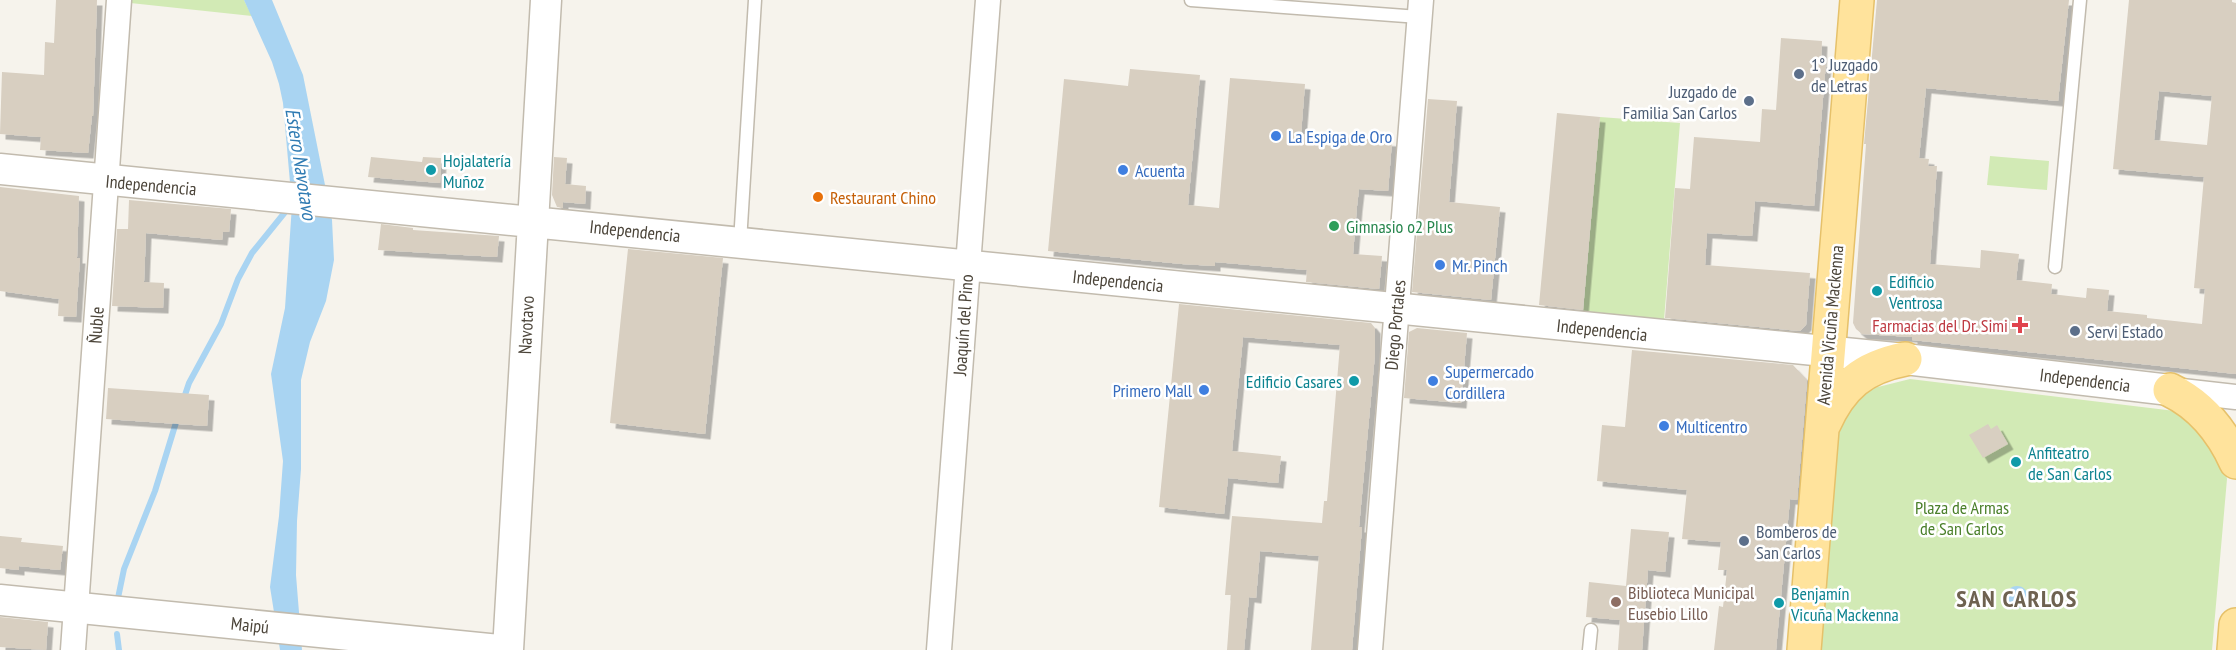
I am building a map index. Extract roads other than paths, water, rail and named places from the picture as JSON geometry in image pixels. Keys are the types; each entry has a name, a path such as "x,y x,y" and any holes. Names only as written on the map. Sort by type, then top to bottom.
{"main road":[{"name":"Avenida Vicuña Mackenna","path":"1804,650 1857,0"},
{"path":"1820,441 1830,410 1851,382 1875,367 1905,359"},
{"path":"2170,390 2196,406 2209,420 2221,434 2236,462"},
{"path":"2234,650 2236,626"}],"street":[{"name":"Ñuble","path":"73,650 118,0"},
{"name":"Navotavo","path":"508,650 546,0"},
{"name":"Joaquín del Pino","path":"939,650 988,0"},
{"name":"Diego Portales","path":"1370,650 1420,8"},
{"name":"Independencia","path":"0,169 1395,310 1905,359 2236,397"},
{"name":"Maipú","path":"0,600 499,650"}],"lane":[{"path":"740,242 755,0"},
{"path":"1191,0 1420,8"},
{"path":"2055,267 2080,0"},
{"path":"1589,650 1591,630"}],"water":[{"name":"Estero Navotavo","path":"244,0 272,0 303,75 332,220 334,260 326,301 310,342 301,380 301,469 296,575 302,650 280,650 270,587 283,461 271,374 285,308 292,205 283,103 272,62"},
{"path":"2017,586 2025,589 2028,597 2025,605 2017,608 2009,605 2006,597 2009,589"}],"waterway":[{"name":"Estero Navotavo","path":"183,401 189,383 221,324 238,279 252,253 290,206"},
{"path":"118,598 124,569 155,491 178,416"},
{"path":"117,634 119,650"}],"place":[{"name":"1° Juzgado de Letras","path":"1799,74"},
{"name":"Juzgado de Familia San Carlos","path":"1749,101"},
{"name":"La Espiga de Oro","path":"1276,136"},
{"name":"Hojalatería Muñoz","path":"431,170"},
{"name":"Acuenta","path":"1123,170"},
{"name":"Restaurant Chino","path":"818,197"},
{"name":"Gimnasio o2 Plus","path":"1334,226"},
{"name":"Mr. Pinch","path":"1440,265"},
{"name":"Edificio Ventrosa","path":"1877,291"},
{"name":"Farmacias del Dr. Simi","path":"2020,325"},
{"name":"Servi Estado","path":"2075,331"},
{"name":"Edificio Casares","path":"1354,381"},
{"name":"Supermercado Cordillera","path":"1433,381"},
{"name":"Primero Mall","path":"1204,390"},
{"name":"Multicentro","path":"1664,426"},
{"name":"Anfiteatro de San Carlos","path":"2016,462"},
{"name":"Bomberos de San Carlos","path":"1744,541"},
{"name":"Biblioteca Municipal Eusebio Lillo","path":"1616,602"},
{"name":"Benjamín Vicuña Mackenna","path":"1779,603"}],"district":[{"name":"SAN CARLOS","path":"2017,598"}],"park label":[{"name":"Plaza de Armas de San Carlos","path":"1962,517"}]}
